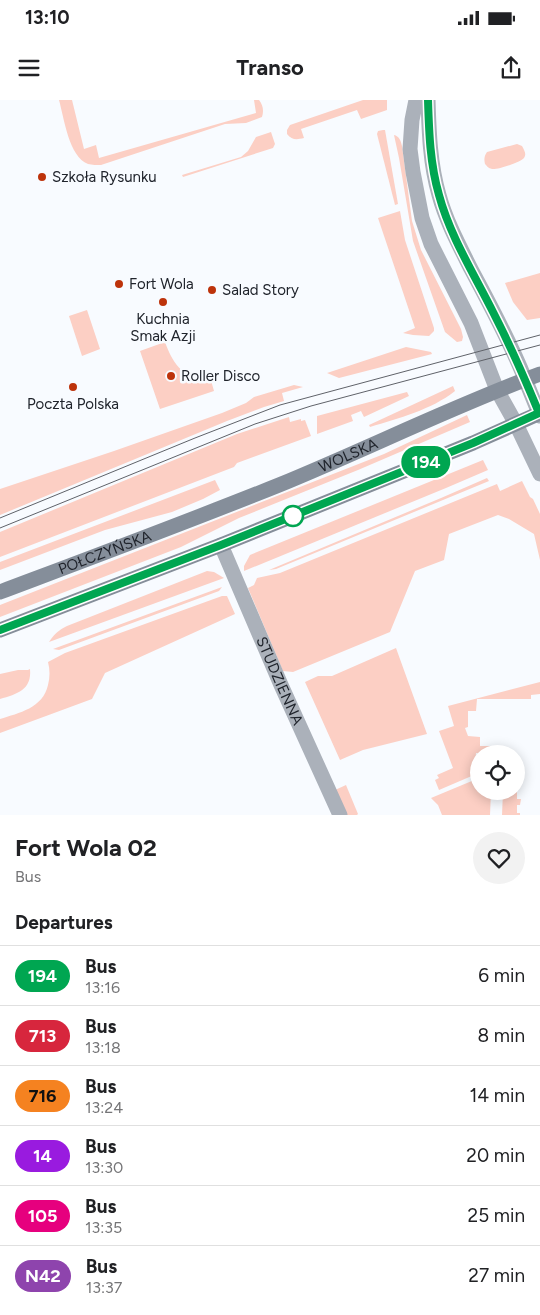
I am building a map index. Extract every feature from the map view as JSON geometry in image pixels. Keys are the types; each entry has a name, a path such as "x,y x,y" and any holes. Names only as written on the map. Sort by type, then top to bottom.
{"main road":[{"name":"WOLSKA","path":"210,511 279,485 410,429 469,401 540,374"},
{"path":"0,630 221,545 540,414"},
{"name":"POŁCZYŃSKA","path":"0,592 210,511"}],"street":[{"path":"416,100 411,127 410,148 422,218 431,244 471,323 497,390 540,474"},
{"path":"428,100 432,163 444,210 454,236 513,352 540,414"},
{"name":"STUDZIENNA","path":"221,545 281,685 340,815"}],"shaded area":[{"path":"59,100 72,100 84,149 96,145 99,158 256,113 254,100 259,100 263,113 262,117 246,123 225,124 101,165 94,165 88,164 76,154 68,136"},
{"path":"363,100 387,100 387,110 361,119 357,110 301,129 304,138 294,139 287,134 290,125"},
{"path":"385,130 398,204 395,205 377,134 378,131"},
{"path":"271,132 275,144 273,148 183,177 182,175 241,157 248,151 256,137"},
{"path":"394,135 402,144 412,221 421,250 461,329 462,341 457,342 445,332 413,241"},
{"path":"517,144 522,146 525,152 522,160 495,169 485,164 484,158 487,152"},
{"path":"400,211 405,240 434,328 434,331 429,336 403,333 415,328 378,218"},
{"path":"540,273 540,318 527,320 513,302 505,283"},
{"path":"87,310 100,349 82,356 69,316"},
{"name":"Roller Disco","path":"165,342 176,364 181,369 193,376 201,378 210,377 214,391 160,409 140,351"},
{"path":"406,347 431,352 432,354 339,378 327,373"},
{"path":"294,385 303,387 282,393 284,401 227,421 0,515 0,489 222,413 246,403 254,397"},
{"path":"453,386 455,391 436,403 403,417 370,427 369,425"},
{"path":"407,392 409,396 364,417 361,411 351,415 353,421 317,434 317,416"},
{"path":"467,415 470,422 239,518 181,547 0,617 0,605 384,454"},
{"path":"289,417 290,422 301,419 301,421 305,420 311,436 237,463 234,467 0,557 0,532 237,434"},
{"path":"483,460 488,470 244,571 244,566 250,555"},
{"path":"487,478 489,481 276,569 269,570 441,498"},
{"path":"215,480 220,490 172,512 105,530 0,570 0,562"},
{"path":"522,481 540,514 540,560 534,534 509,519 498,515 449,534 444,560 415,571 390,632 293,672 283,671 248,588 254,585 257,578 280,573 497,484 500,491"},
{"path":"207,571 214,572 224,578 49,642 57,632 67,626"},
{"path":"222,587 219,591 59,650 53,649"},
{"path":"222,596 227,596 235,614 105,673 92,699 0,733 0,719 29,708 41,699 49,682 48,662 65,653"},
{"path":"396,648 427,734 363,750 340,760 305,682 318,676 332,676"},
{"path":"30,669 29,682 22,690 0,699 0,674"},
{"path":"540,682 540,694 531,695 531,699 477,699 476,711 468,711 468,727 465,728 468,736 480,737 480,745 470,745 470,777 439,790 435,780 439,778 437,775 453,768 439,731 454,726 448,706"},
{"path":"470,782 470,800 491,800 490,815 442,815 438,805 431,798"},
{"path":"346,785 357,815 346,815 335,790"},
{"path":"503,800 521,800 520,805 517,805 517,813 520,813 520,815 502,815"}],"tram line":[{"path":"0,518 280,405 540,335"},
{"path":"0,528 255,424 311,406 540,345"}],"bus line":[{"name":"194","path":"0,630 221,545 473,443 539,413 494,313 450,228 438,191 432,163 428,100"}],"place":[{"name":"Szkoła Rysunku","path":"42,177"},
{"name":"Fort Wola","path":"119,284"},
{"name":"Salad Story","path":"212,290"},
{"name":"Kuchnia Smak Azji","path":"163,302"},
{"name":"Roller Disco","path":"171,376"},
{"name":"Poczta Polska","path":"73,387"}]}
